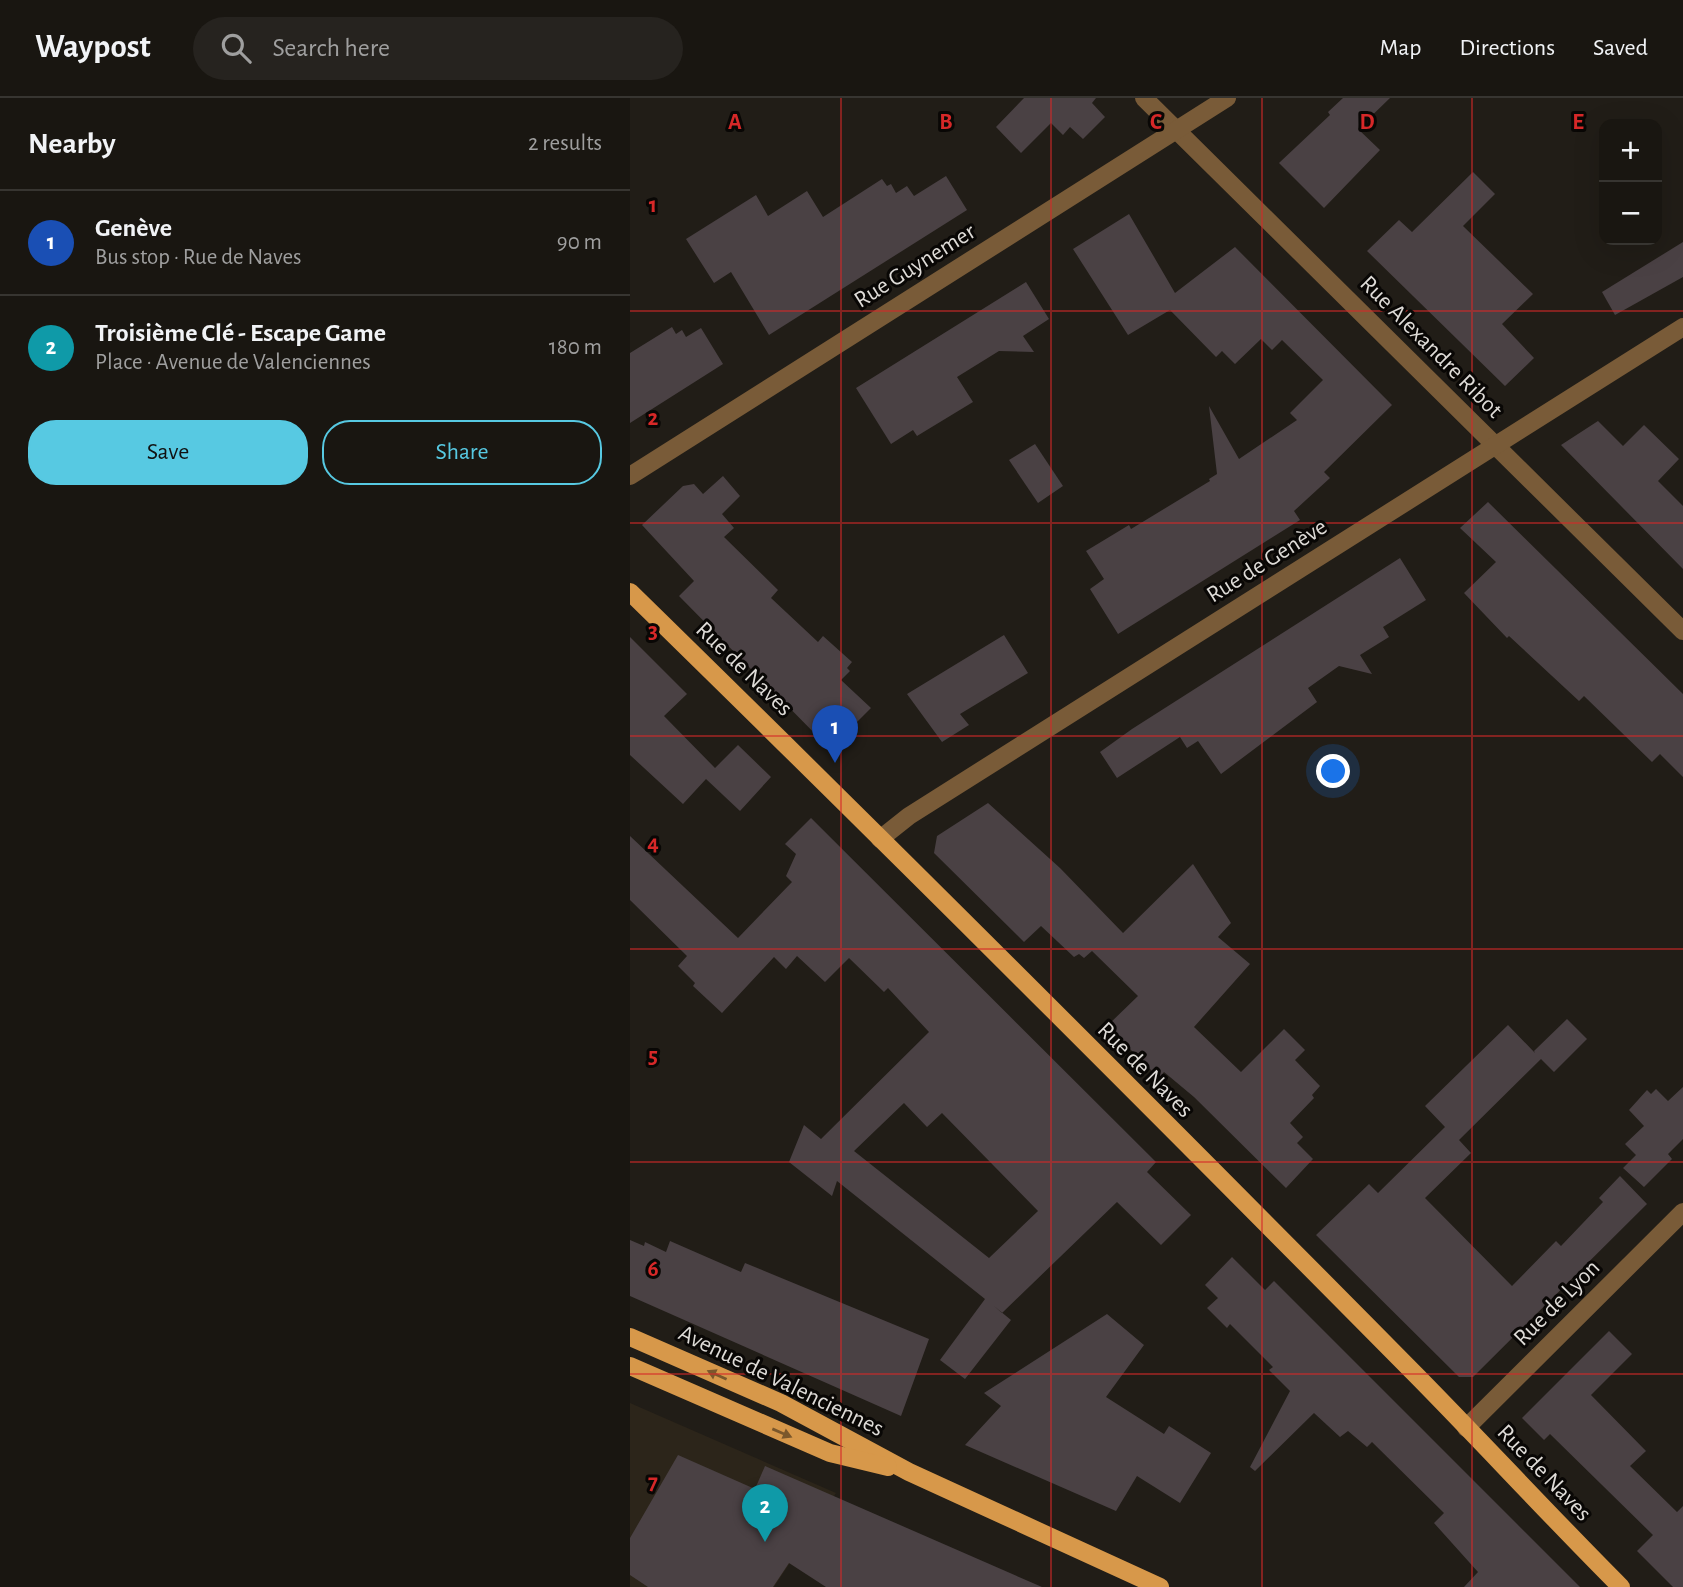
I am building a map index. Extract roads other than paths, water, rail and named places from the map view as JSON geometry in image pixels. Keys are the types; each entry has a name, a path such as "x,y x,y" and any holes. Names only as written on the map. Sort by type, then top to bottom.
{"main road":[{"name":"Rue de Naves","path":"630,592 1416,1376 1621,1587"},
{"name":"Avenue de Valenciennes","path":"630,1337 799,1412 909,1472 1160,1587"},
{"name":"Avenue de Valenciennes","path":"630,1366 830,1452 909,1472"}],"street":[{"name":"Rue Alexandre Ribot","path":"1144,98 1683,631"},
{"name":"Rue Guynemer","path":"630,476 1227,98"},
{"name":"Rue de Genève","path":"880,839 921,809 1683,327"},
{"name":"Rue de Lyon","path":"1466,1428 1683,1212"}],"place":[{"name":"Genève","path":"835,763"},
{"name":"Troisième Clé - Escape Game","path":"765,1542"}]}
